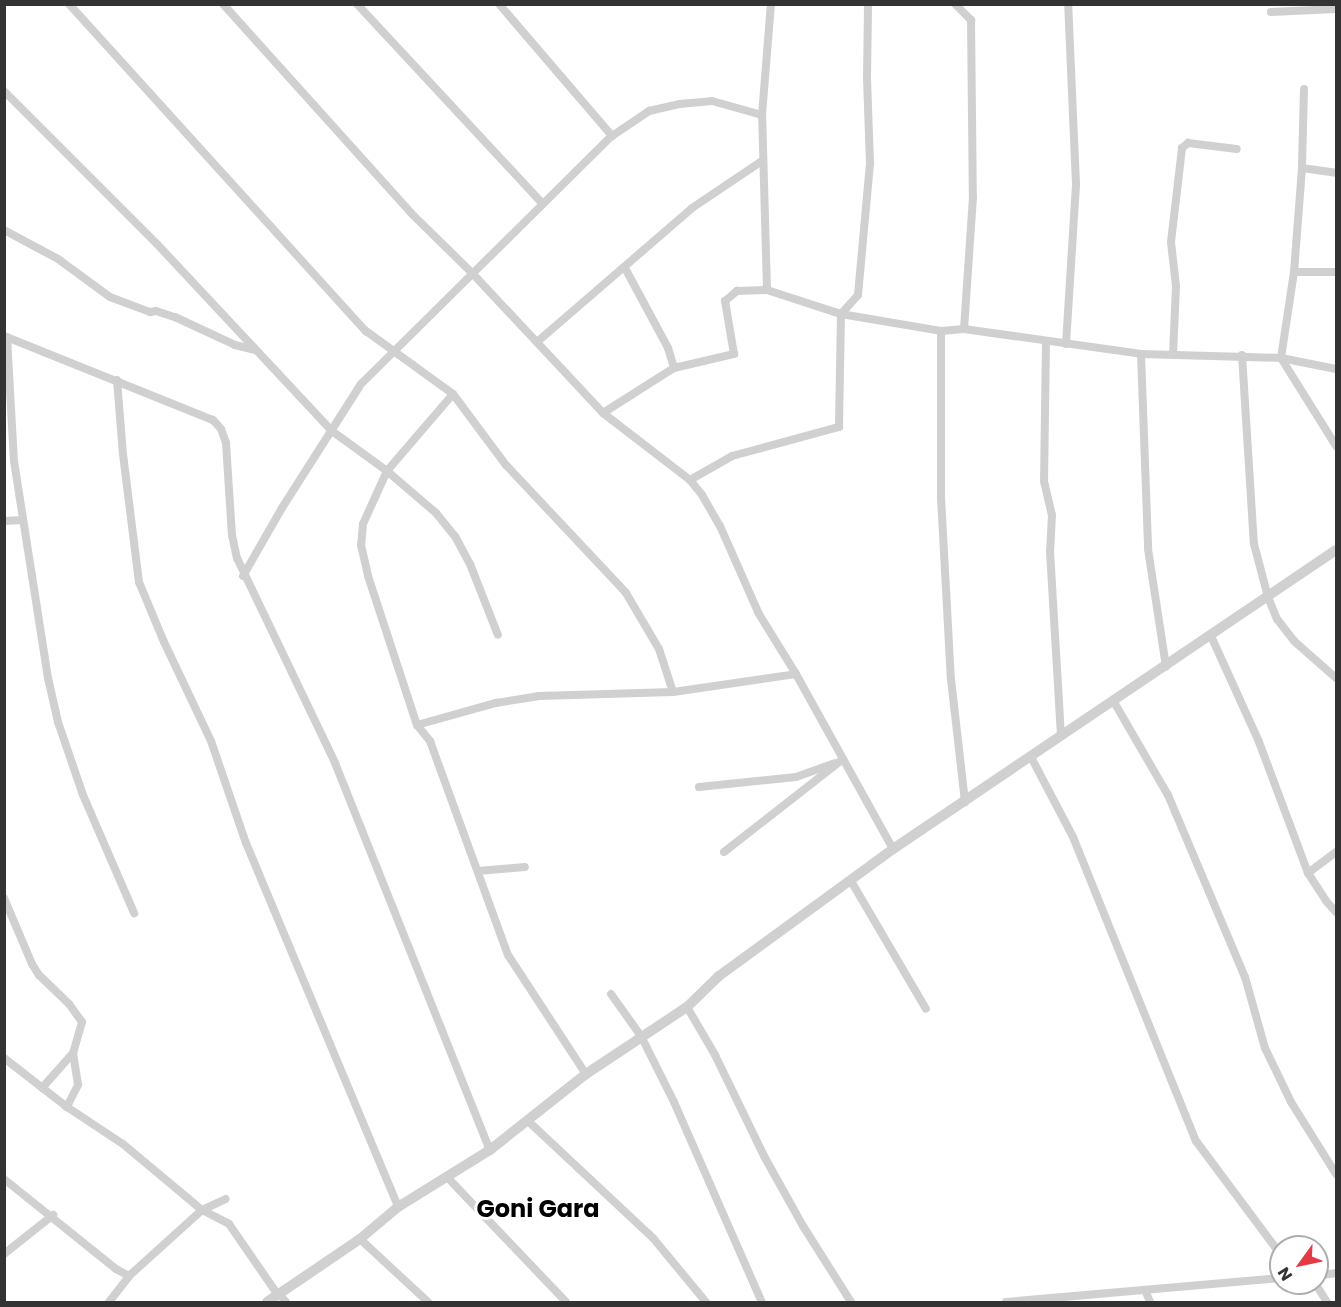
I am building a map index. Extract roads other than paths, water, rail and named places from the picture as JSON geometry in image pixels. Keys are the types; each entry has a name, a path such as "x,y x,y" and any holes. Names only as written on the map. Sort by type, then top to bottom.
{"street":[{"path":"69,4 366,331 453,394 506,465 626,592 659,650 673,692"},
{"path":"223,4 411,213 473,274 603,413 690,480 702,495 720,526 759,614 796,674 893,849"},
{"path":"357,4 542,202"},
{"path":"499,4 612,136"},
{"path":"767,291 762,115 771,4"},
{"path":"690,480 732,456 839,427 841,314 858,295 870,164 867,78 868,4"},
{"path":"955,4 971,20 973,197 964,329"},
{"path":"1066,344 1076,184 1068,4"},
{"path":"1271,12 1336,9"},
{"path":"1304,89 1302,168 1294,272 1281,358 1336,446"},
{"path":"4,91 157,244 332,431 387,471 436,513 456,538 470,564 498,635"},
{"path":"243,576 282,508 361,384 473,274 542,202 612,136 649,111 679,104 712,101 762,115"},
{"path":"1173,355 1176,286 1171,261 1171,242 1182,148 1188,143 1237,149"},
{"path":"537,342 692,208 762,161"},
{"path":"1302,168 1336,173"},
{"path":"4,230 58,259 110,297 150,312 156,310 235,345 255,350"},
{"path":"625,267 668,348 674,368"},
{"path":"1294,272 1336,272"},
{"path":"603,413 674,368 734,354 725,301 737,291 767,291 841,314 941,331 964,329 1141,354 1281,358 1336,369"},
{"path":"941,331 941,497 951,679 965,802"},
{"path":"134,913 83,795 58,722 44,657 23,520 9,460 6,336 213,420 221,429 226,443 232,535 243,576 335,763 490,1150"},
{"path":"1046,341 1044,481 1052,514 1050,551 1061,736"},
{"path":"1141,354 1148,549 1166,667"},
{"path":"1242,356 1254,544 1268,597 1277,619 1294,642 1336,678"},
{"path":"117,380 123,454 139,582 164,642 211,741 246,843 398,1207"},
{"path":"453,394 387,471 363,524 361,545 368,576 417,725 430,741 508,955 586,1074"},
{"path":"4,521 23,520"},
{"path":"267,1302 281,1298 360,1239 398,1207 490,1150 586,1074 687,1007 719,976 893,849 1212,636 1336,550"},
{"path":"1212,636 1259,742 1308,873 1336,912"},
{"path":"417,725 496,703 539,696 673,692 796,674"},
{"path":"1114,702 1168,795 1245,977 1265,1048 1291,1102 1336,1174"},
{"path":"1031,757 1073,837 1196,1142 1269,1239"},
{"path":"699,787 796,777 843,759"},
{"path":"724,852 843,759"},
{"path":"1308,873 1336,852"},
{"path":"478,871 525,867"},
{"path":"852,881 926,1009"},
{"path":"4,898 32,964 80,1018 73,1053 78,1084 67,1107"},
{"path":"611,994 641,1036 674,1102 762,1302"},
{"path":"687,1007 715,1055 792,1206 851,1302"},
{"path":"42,1088 73,1053"},
{"path":"4,1058 67,1107 123,1144 202,1210 229,1224 281,1298"},
{"path":"528,1121 653,1238 706,1302"},
{"path":"448,1178 566,1302"},
{"path":"4,1179 53,1215 116,1269 129,1276"},
{"path":"109,1302 129,1276 202,1210 226,1199"},
{"path":"4,1254 53,1215"},
{"path":"360,1239 426,1302"},
{"path":"1006,1302 1048,1301 1269,1279"},
{"path":"1145,1290 1150,1302"}],"district":[{"name":"Goni Gara","path":"538,1209"}]}
